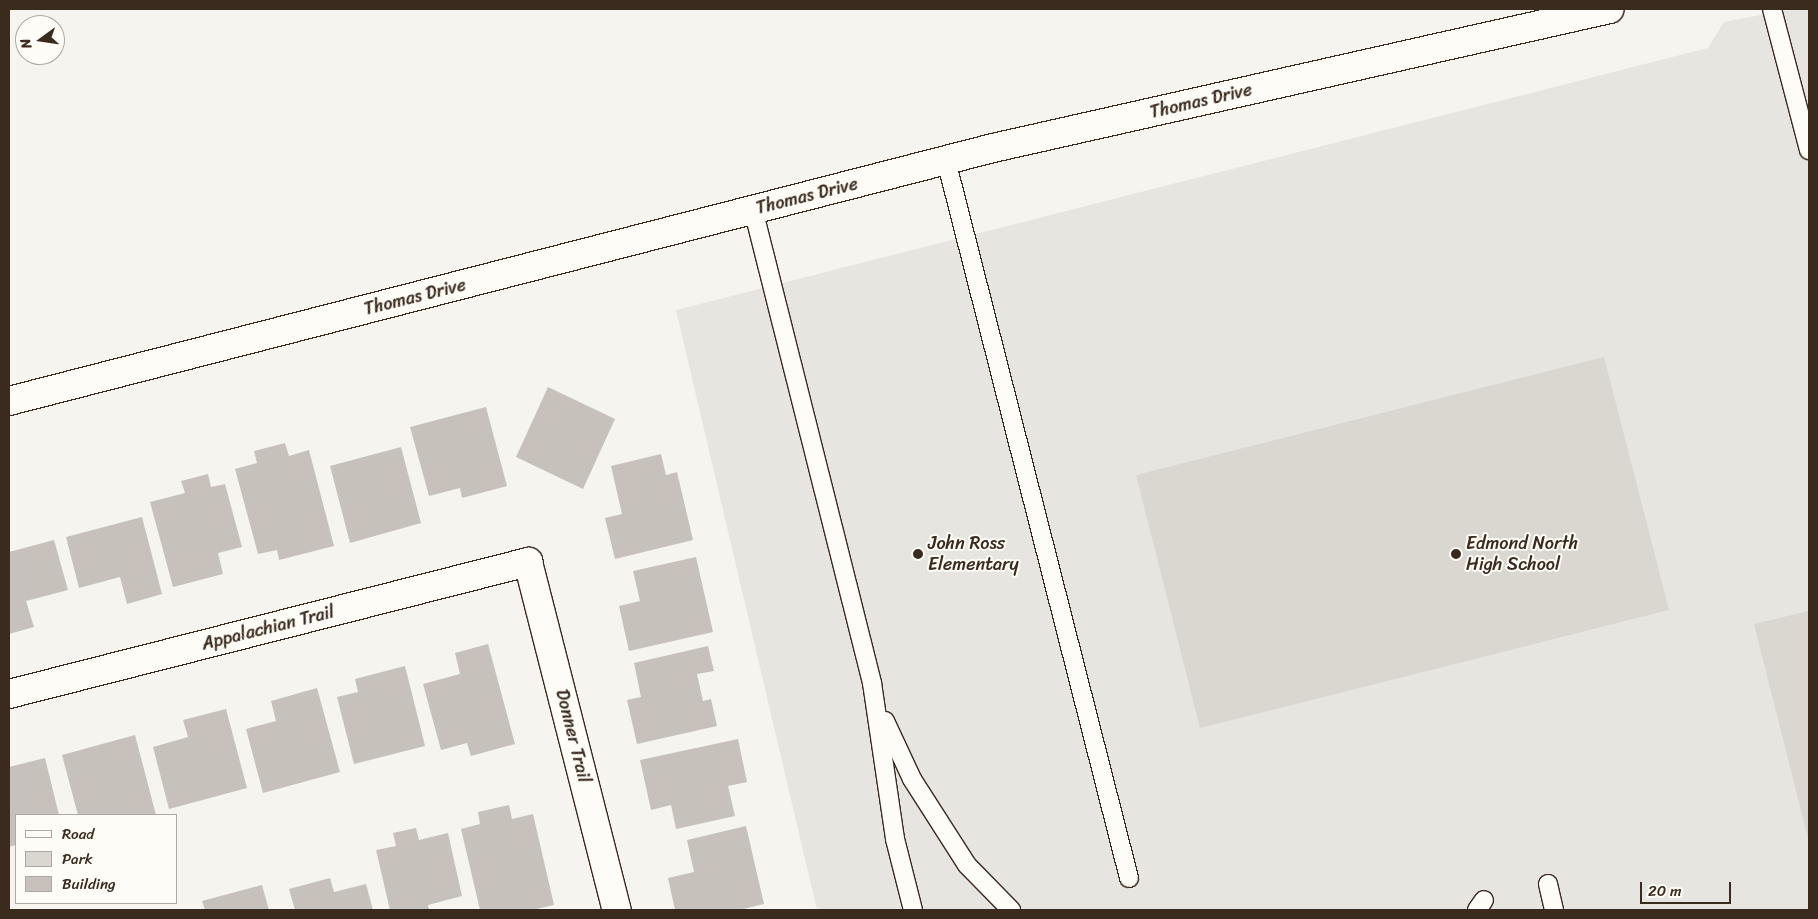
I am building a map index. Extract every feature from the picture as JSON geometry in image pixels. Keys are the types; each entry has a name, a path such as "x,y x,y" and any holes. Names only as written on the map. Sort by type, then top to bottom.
{"street":[{"name":"Thomas Drive","path":"9,402 946,160 1610,9"},
{"name":"Appalachian Trail","path":"9,694 528,562"},
{"name":"Donner Trail","path":"528,562 617,910"}],"lane":[{"path":"1772,9 1809,150"},
{"path":"946,160 1129,878"},
{"path":"753,209 872,683 892,741 912,779 967,865 1011,910"},
{"path":"872,683 895,839 913,910"},
{"path":"1548,884 1554,910"}],"shaded area":[{"path":"1791,9 1809,9 1809,910 817,910 676,310 1708,48 1724,22"}],"green space":[{"path":"1604,357 1669,610 1200,728 1136,475"},
{"path":"1809,611 1809,842 1754,624"}],"building":[{"path":"548,387 615,419 583,489 516,457"},
{"path":"486,407 507,486 462,498 460,488 429,496 410,427"},
{"path":"285,443 289,456 309,450 334,546 279,560 277,550 258,554 235,469 257,463 254,451"},
{"path":"401,447 421,523 350,543 330,466"},
{"path":"661,454 666,475 677,472 693,540 615,559 605,518 622,514 611,466"},
{"path":"208,474 211,487 225,484 242,547 218,553 223,574 173,587 150,502 185,493 181,481"},
{"path":"142,517 162,594 127,604 120,577 79,588 66,537"},
{"path":"54,540 68,590 26,601 34,627 9,634 9,552"},
{"path":"696,557 713,632 629,651 619,606 640,601 633,571"},
{"path":"488,644 515,744 471,756 467,743 441,750 423,684 460,674 455,653"},
{"path":"708,646 714,671 697,674 703,701 711,699 717,726 637,744 627,700 641,697 634,663"},
{"path":"405,666 425,746 354,764 337,697 358,692 355,679"},
{"path":"317,688 340,772 263,793 246,729 276,721 271,701"},
{"path":"226,709 247,788 169,809 153,747 188,737 183,720"},
{"path":"135,735 156,814 78,814 62,755"},
{"path":"738,739 747,782 728,786 735,816 676,829 671,805 651,810 640,760"},
{"path":"45,758 59,814 15,814 15,845 9,847 9,767"},
{"path":"509,805 512,819 533,814 554,905 532,910 480,910 461,829 480,824 478,812"},
{"path":"746,826 764,904 739,910 675,910 668,878 694,872 687,840"},
{"path":"416,828 419,840 448,833 462,896 428,905 429,910 390,910 376,850 396,846 393,833"},
{"path":"330,878 334,892 366,884 373,910 295,910 289,889"},
{"path":"262,885 269,910 205,910 202,901"}],"place":[{"name":"John Ross Elementary","path":"918,554"},
{"name":"Edmond North High School","path":"1456,554"}]}
